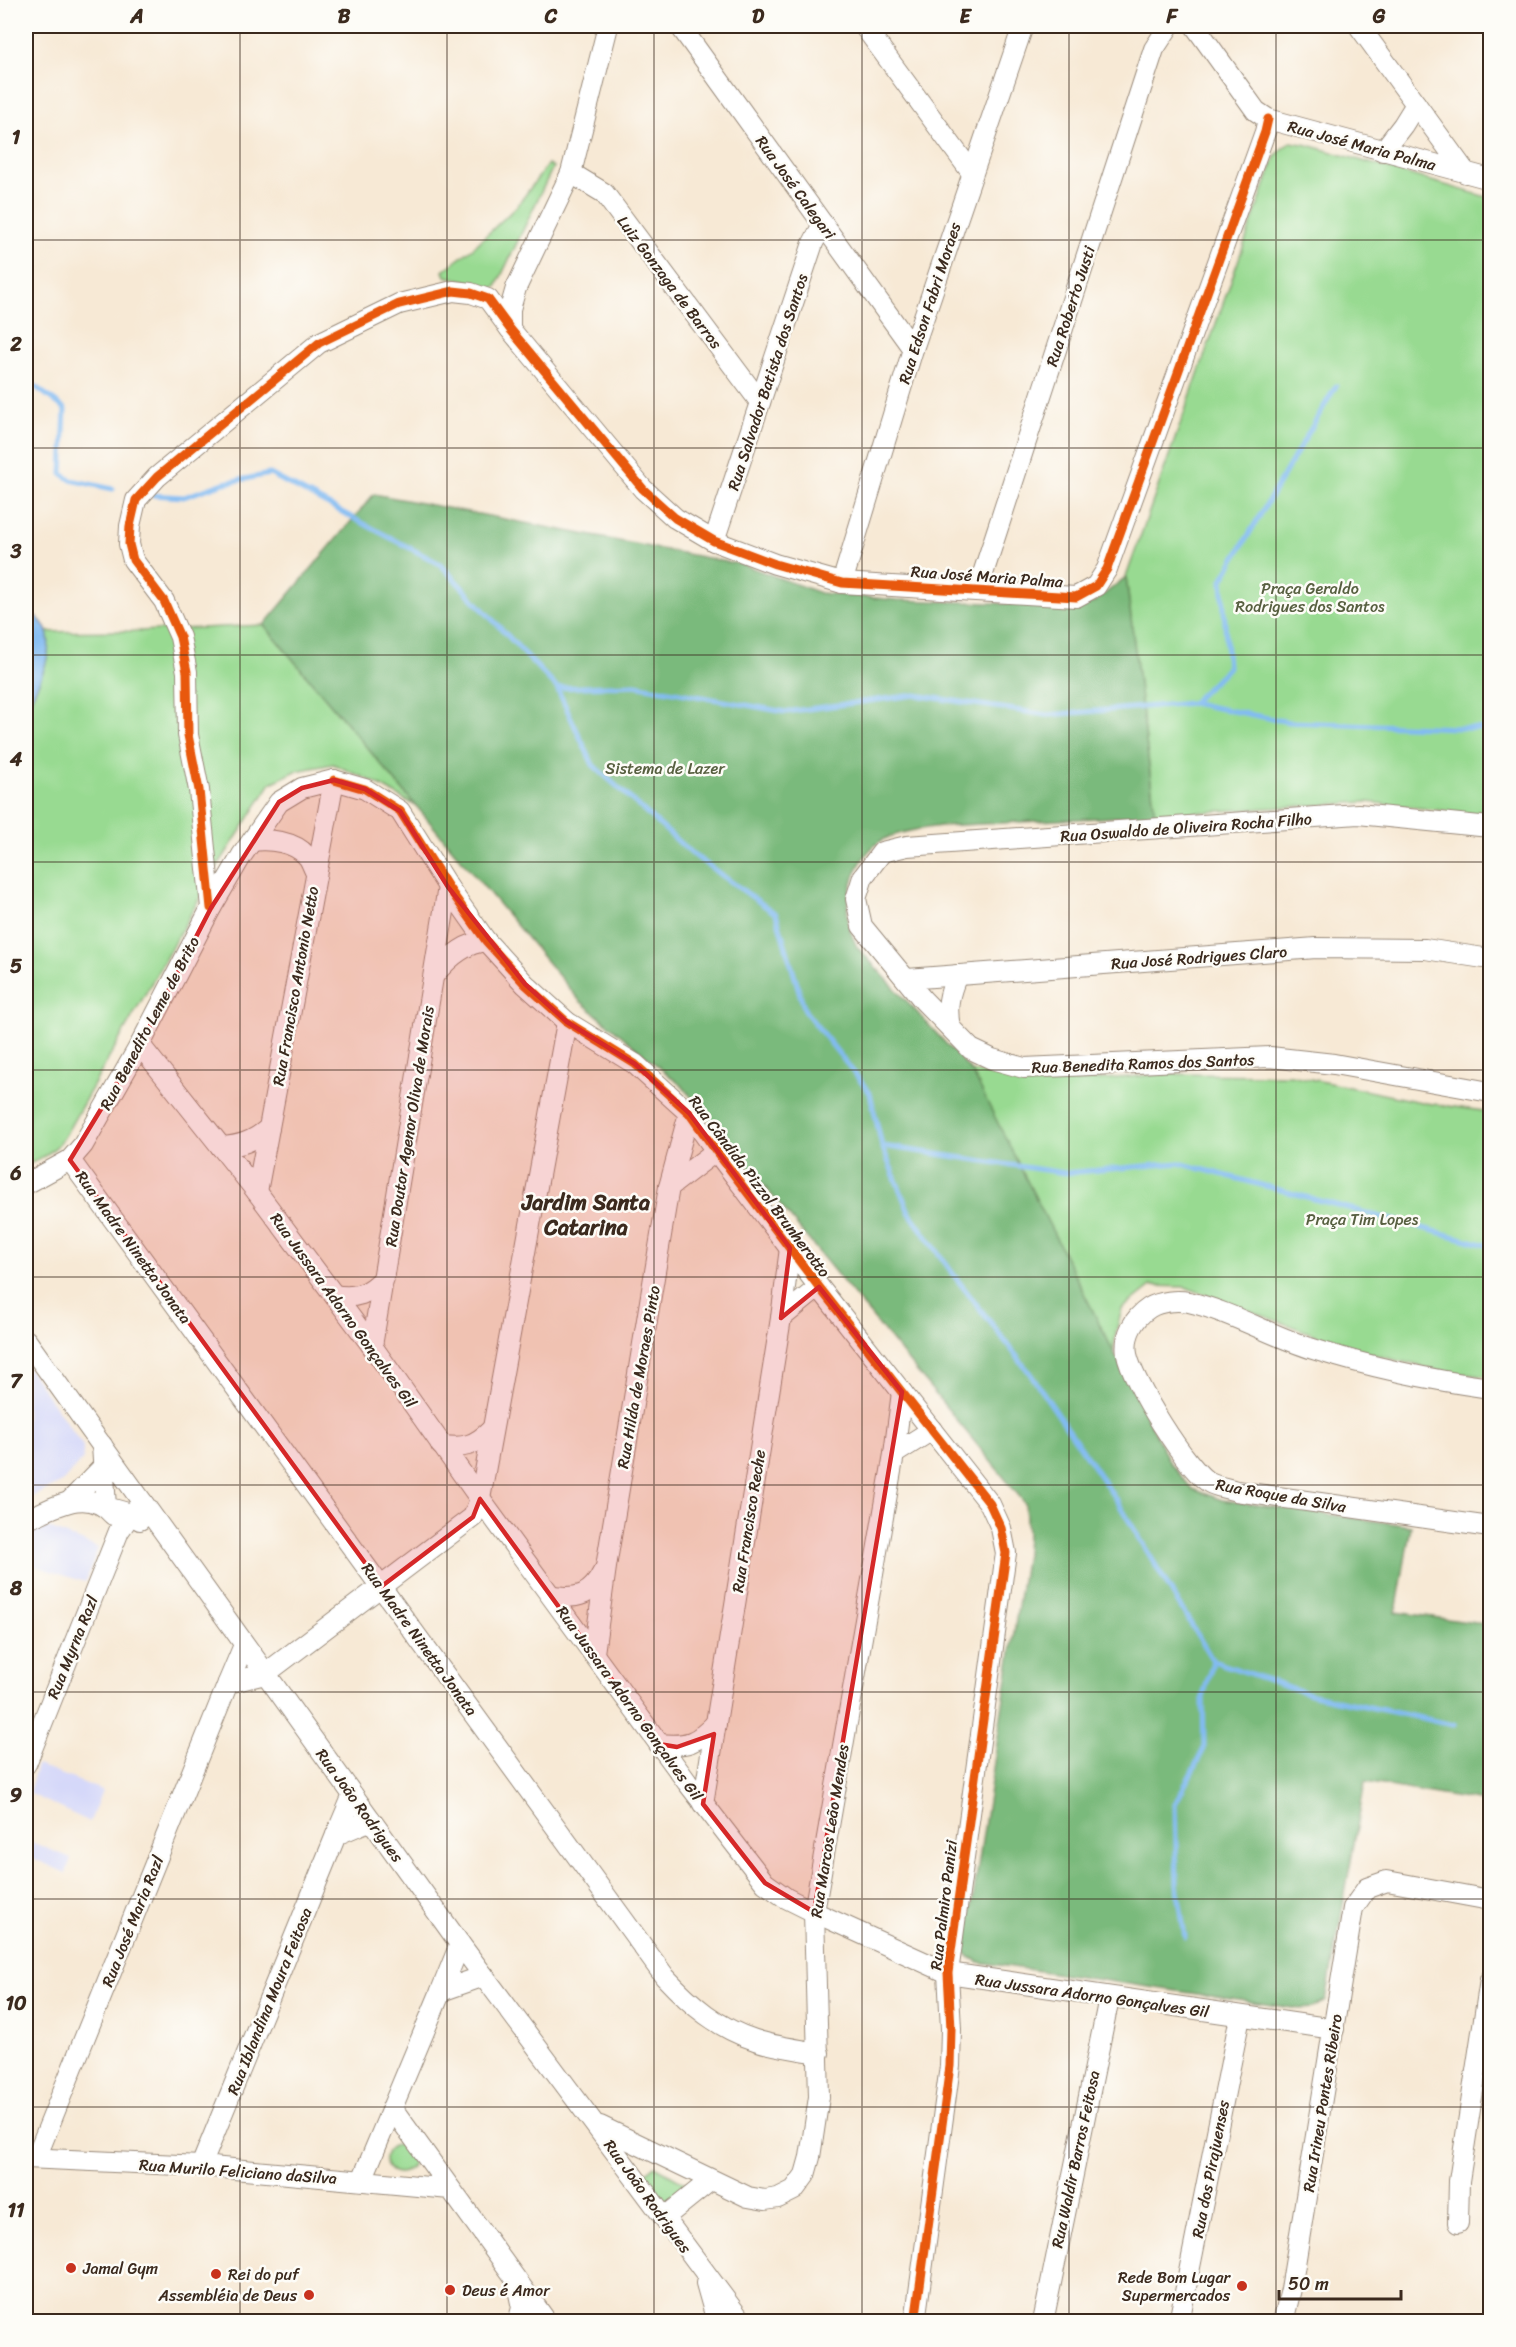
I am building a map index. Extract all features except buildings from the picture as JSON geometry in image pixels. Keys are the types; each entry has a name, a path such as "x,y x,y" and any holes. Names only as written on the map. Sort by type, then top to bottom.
{"street":[{"path":"510,329 510,309 516,288 571,173 608,26"},
{"name":"Rua José Calegari","path":"680,26 913,349"},
{"path":"864,26 972,174"},
{"name":"Rua Edson Fabri Moraes","path":"842,583 913,349 1023,26"},
{"name":"Rua Roberto Justi","path":"978,589 1154,49 1169,26"},
{"path":"1195,26 1256,111 1268,119"},
{"path":"1359,26 1466,173"},
{"path":"1383,151 1404,125 1416,104"},
{"name":"Rua José Maria Palma","path":"211,908 199,790 188,735 187,672 180,637 164,601 133,560 129,544 130,526 136,500 157,477 319,343 399,304 453,291 471,293 488,299 510,329 643,489 675,518 714,541 775,564 842,583 978,589 1076,597 1096,586 1111,557 1268,119 1491,179"},
{"name":"Luiz Gonzaga de Barros","path":"571,173 604,193 760,402"},
{"name":"Rua Salvador Batista dos Santos","path":"714,541 813,243 823,224"},
{"name":"Rua Benedito Leme de Brito","path":"26,1184 70,1160 83,1145 140,1045 211,908 279,802 302,788 334,780"},
{"name":"Rua Francisco Antonio Netto","path":"256,1192 334,780"},
{"name":"Rua Cândida Pizzol Brunherotto","path":"334,780 364,789 400,811 448,887 486,941 525,984 567,1022 635,1064 689,1113 819,1287 990,1504 1001,1528"},
{"name":"Rua Oswaldo de Oliveira Rocha Filho","path":"882,852 907,846 1358,814 1491,827"},
{"path":"252,842 270,839 291,846 307,855 316,873"},
{"name":"Rua Benedita Ramos dos Santos","path":"882,852 863,877 856,899 861,926 970,1049 992,1059 1024,1068 1270,1058 1334,1064 1491,1092"},
{"name":"Rua Doutor Agenor Oliva de Morais","path":"372,1346 448,887"},
{"path":"435,974 447,960 463,948 486,941"},
{"name":"Rua José Rodrigues Claro","path":"906,979 1316,948 1425,949 1491,959"},
{"path":"950,1027 947,1012 950,993 957,975"},
{"path":"228,1683 265,1674 473,1516 480,1499 567,1022"},
{"name":"Rua Jussara Adorno Gonçalves Gil","path":"140,1045 334,1295 659,1744 765,1883 786,1898 814,1912 948,1974 1334,2029"},
{"name":"Rua Hilda de Moraes Pinto","path":"594,1653 669,1186 689,1113"},
{"path":"221,1147 243,1144 269,1128"},
{"path":"669,1186 716,1151"},
{"name":"Rua Madre Ninetta Jonata","path":"70,1160 665,1977 688,2001 709,2018 732,2031 756,2041 819,2053"},
{"name":"Rua Francisco Reche","path":"703,1804 781,1318 790,1248"},
{"path":"334,1295 347,1297 362,1295 375,1288 384,1278"},
{"path":"781,1318 819,1287"},
{"name":"Rua Roque da Silva","path":"1491,1388 1438,1381 1312,1349 1186,1302 1166,1302 1151,1306 1137,1318 1128,1333 1127,1353 1136,1380 1188,1462 1209,1483 1236,1491 1491,1527"},
{"name":"Rua João Rodrigues","path":"26,1340 102,1445 137,1509 157,1529 244,1645 460,1944 742,2322"},
{"name":"Rua Marcos Leão Mendes","path":"595,2123 748,2197 765,2200 778,2198 794,2190 805,2175 819,2097 814,1912 894,1454 902,1392"},
{"path":"441,1445 455,1448 468,1447 481,1440 492,1429"},
{"path":"894,1454 932,1431"},
{"path":"102,1445 106,1507 116,1519 119,1531 157,1529"},
{"path":"26,1520 71,1500 103,1467"},
{"path":"71,1500 86,1500 106,1507 137,1509"},
{"name":"Rua Myrna Razl","path":"26,1764 119,1531 137,1509"},
{"name":"Rua Palmiro Panizi","path":"915,2322 950,2066 951,2029 948,1974 1006,1553 1001,1528"},
{"name":"Rua Hilda de Moraes Pinto","path":"552,1596 567,1598 582,1595 597,1585 606,1567"},
{"name":"Rua José Maria Razl","path":"31,2158 244,1645"},
{"path":"659,1744 677,1747 702,1738 716,1723"},
{"name":"Rua Iblandina Moura Feitosa","path":"201,2166 352,1795"},
{"path":"336,1835 371,1820"},
{"name":"Rua Irineu Pontes Ribeiro","path":"1283,2322 1291,2289 1353,1908 1367,1888 1387,1881 1491,1900"},
{"path":"362,2180 460,1944"},
{"path":"441,1991 484,1976"},
{"path":"1458,2223 1459,2181 1463,2150 1491,1980"},
{"name":"Rua Waldir Barros Feitosa","path":"1043,2322 1109,1998"},
{"name":"Rua dos Pirajuenses","path":"1179,2322 1240,2017"},
{"path":"392,2108 547,2322"},
{"name":"Rua Murilo Feliciano daSilva","path":"31,2158 201,2166 450,2189"},
{"path":"665,2217 711,2180"},
{"name":"Rua João Rodrigues","path":"700,2267 717,2315 717,2322"},
{"path":"514,2275 522,2308 518,2322"}],"highlighted area":[{"path":"334,780 365,789 400,811 448,887 525,984 567,1022 635,1064 689,1113 790,1248 781,1318 819,1287 902,1392 814,1912 765,1883 703,1804 714,1734 677,1747 659,1744 480,1499 473,1517 382,1586 70,1160 140,1045 211,908 279,802 302,788"}],"shaded area":[{"path":"26,1365 83,1446 83,1459 62,1482 26,1500"},
{"path":"37,1523 98,1548 85,1582 26,1563 26,1549"},
{"path":"37,1765 102,1790 90,1822 29,1793"},
{"path":"26,1840 71,1858 66,1873 26,1855"}],"green space":[{"name":"Praça Geraldo Rodrigues dos Santos","path":"1291,142 1490,198 1490,349 1486,386 1486,417 1490,422 1490,816 1367,802 1155,815 1126,577 1275,157"},
{"path":"548,164 553,167 496,287 488,291 467,281 445,276 443,271 473,248 518,205"},
{"name":"Sistema de Lazer","path":"374,494 744,565 820,593 897,600 1081,606 1093,603 1126,577 1155,815 941,826 892,836 871,849 858,868 848,903 849,925 857,947 972,1072 1170,1463 1192,1489 1222,1500 1411,1526 1396,1612 1490,1625 1490,1803 1365,1782 1326,2000 1313,2008 1300,2009 979,1962 969,1957 965,1951 1026,1554 1025,1503 683,1087 580,1001 264,625"},
{"path":"264,625 416,806 374,782 333,764 296,771 271,783 219,864 63,1139 46,1155 26,1165 26,632 139,631"},
{"name":"Praça Tim Lopes","path":"971,1071 1019,1080 1083,1081 1162,1074 1291,1075 1426,1103 1490,1112 1490,1377 1440,1371 1359,1351 1185,1287 1151,1286 1122,1309 1113,1353"},
{"path":"399,2145 409,2149 413,2159 409,2169 399,2173 389,2169 385,2159 389,2149"},
{"path":"655,2166 687,2184 665,2201 645,2173"}],"water":[{"path":"26,611 39,619 46,629 49,642 44,669 26,708"}],"waterway":[{"path":"26,394 28,381 65,409 62,474 71,480 113,489"},
{"path":"1192,703 1228,668 1222,580 1336,386"},
{"path":"153,495 184,497 224,483 270,474 440,564 557,688 635,685 785,712 915,695 1048,715 1192,703 1289,722 1490,729"},
{"path":"557,688 593,765 691,853 776,914 805,1011 870,1093 882,1146 909,1212 956,1278 1029,1372 1119,1504 1213,1661 1313,1695 1454,1725"},
{"path":"882,1146 1065,1173 1179,1163 1490,1246"},
{"path":"1185,1937 1177,1885 1175,1804 1204,1749 1203,1697 1213,1661"}],"cycle path":[{"path":"211,908 199,790 188,735 187,672 180,637 164,601 133,560 129,544 130,526 136,500 157,477 319,343 399,304 453,291 471,293 488,299 510,329 643,489 675,518 714,541 775,564 842,583 1076,597 1096,586 1107,569 1268,119"},
{"path":"334,780 365,789 400,811 448,887 486,941 525,984 567,1022 635,1064 689,1113 819,1287 990,1504 1001,1528 1006,1553 948,1973 950,2066 915,2322"}],"place":[{"name":"Jamal Gym","path":"71,2268"},
{"name":"Rei do puf","path":"216,2274"},
{"name":"Rede Bom Lugar Supermercados","path":"1242,2286"},
{"name":"Deus é Amor","path":"450,2290"},
{"name":"Assembléia de Deus","path":"309,2295"}],"district":[{"name":"Jardim Santa Catarina","path":"586,1214"}]}
